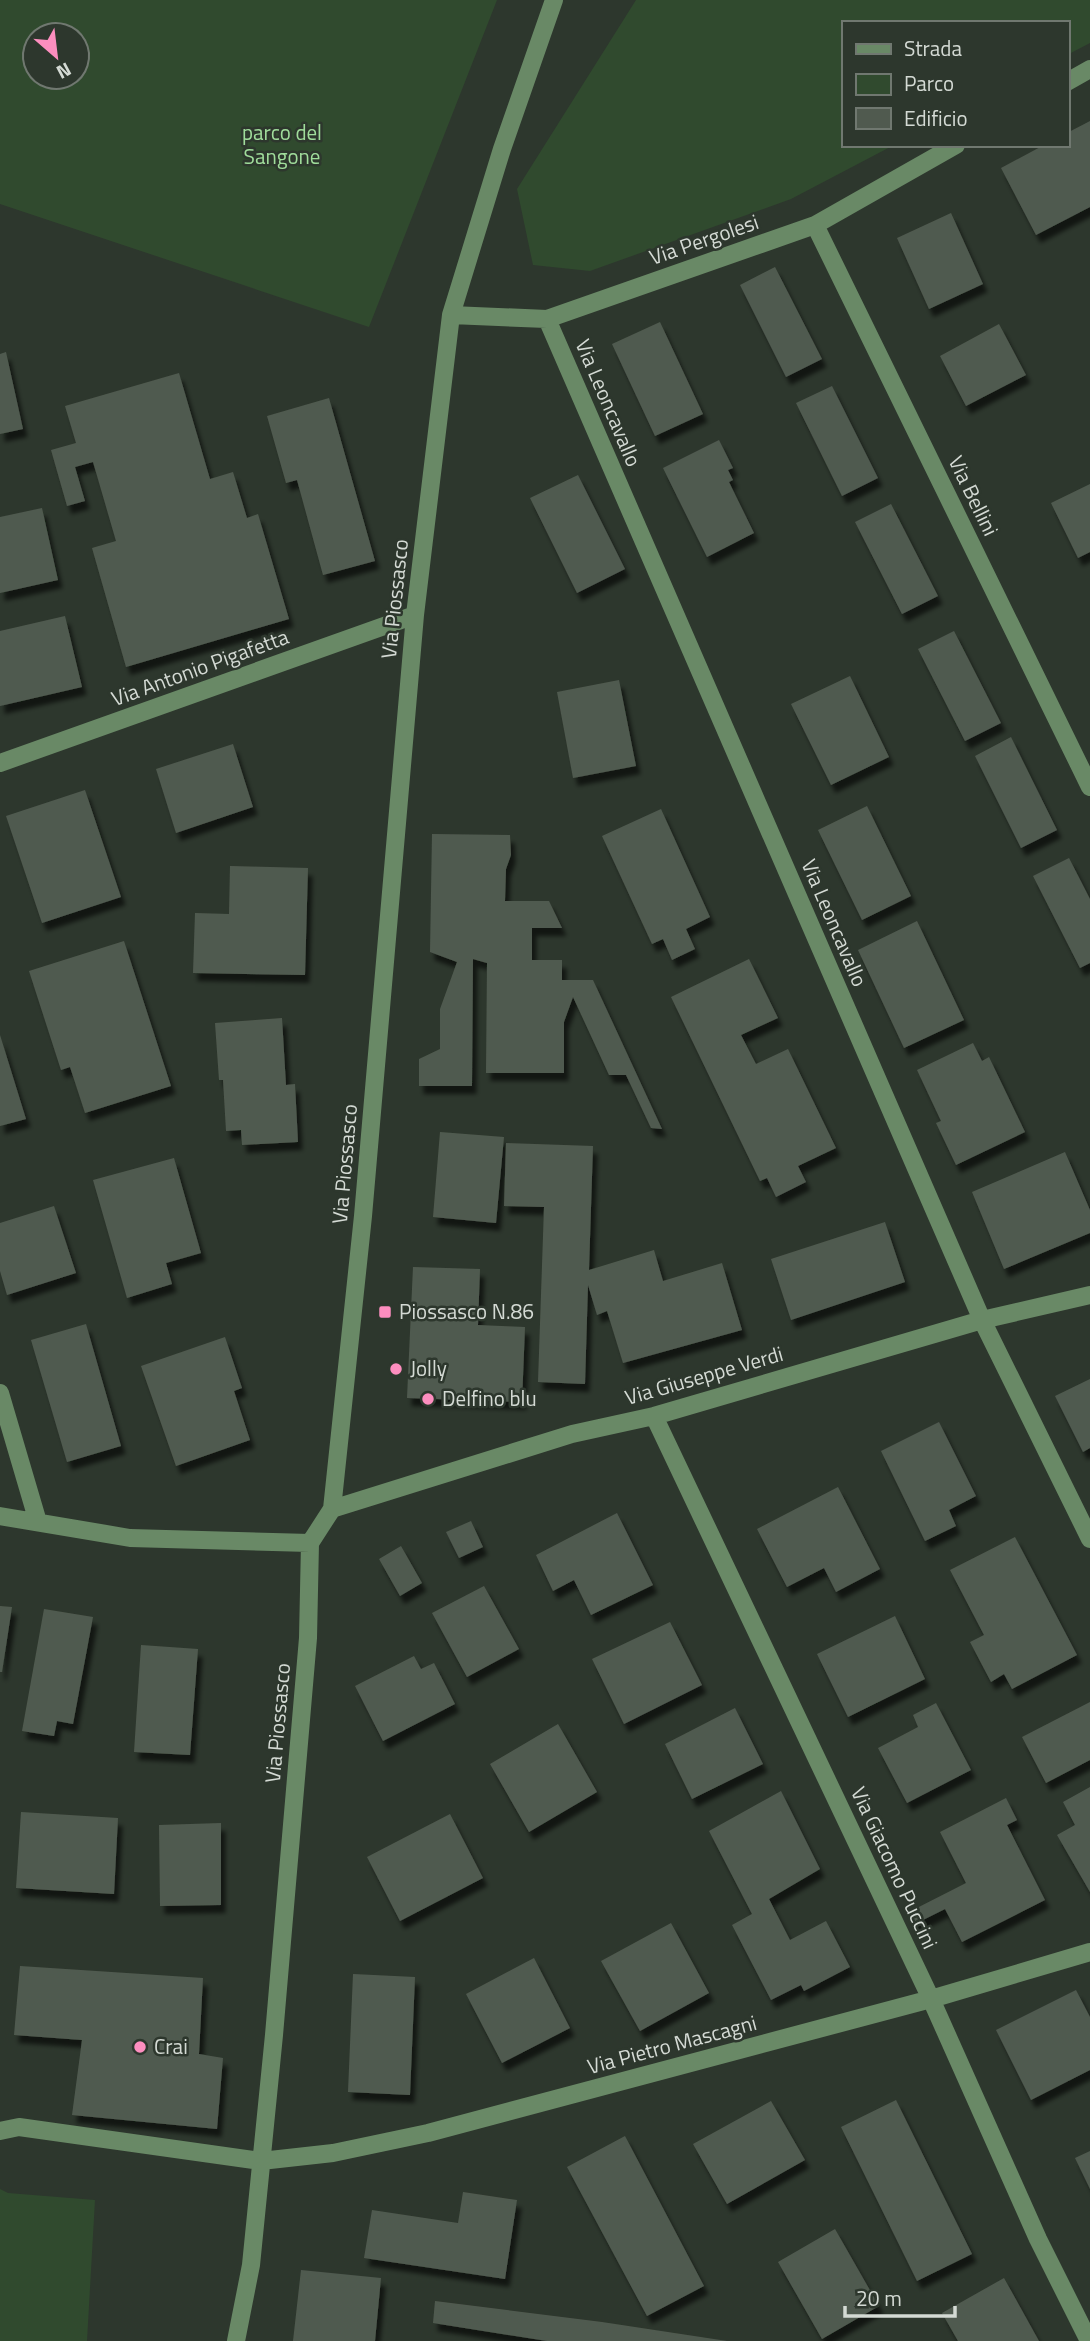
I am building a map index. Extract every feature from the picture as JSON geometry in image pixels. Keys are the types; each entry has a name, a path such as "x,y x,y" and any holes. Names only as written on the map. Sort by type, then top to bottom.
{"street":[{"name":"Via Piossasco","path":"236,2341 251,2264 261,2161 308,1638 310,1543 332,1508 363,1216 415,615 451,314 502,149 554,0"},
{"path":"1069,81 1090,69"},
{"name":"Via Pergolesi","path":"451,314 547,319 815,225 952,147"},
{"name":"Via Bellini","path":"815,225 1090,787"},
{"name":"Via Leoncavallo","path":"547,319 982,1320 1090,1539"},
{"name":"Via Antonio Pigafetta","path":"0,764 415,615"},
{"name":"Via Giuseppe Verdi","path":"332,1508 572,1434 654,1416 982,1320 1090,1295"},
{"path":"0,1393 38,1522"},
{"name":"Via Giacomo Puccini","path":"654,1416 931,1999 1038,2239 1089,2341"},
{"path":"0,1516 130,1538 310,1543"},
{"name":"Via Pietro Mascagni","path":"0,2131 19,2127 261,2161 333,2153 428,2133 931,1999 1090,1952"}],"green space":[{"name":"parco del Sangone","path":"0,0 497,0 369,327 0,204"},
{"path":"636,0 1090,0 1090,43 1069,54 1069,21 842,21 842,147 890,147 791,199 590,271 533,265 517,189"},
{"path":"0,2189 8,2193 95,2200 87,2341 0,2341"}],"building":[{"path":"1090,121 1090,207 1036,235 1001,168 1040,147 1069,147 1069,132"},
{"path":"951,213 983,284 929,309 897,238"},
{"path":"775,267 822,359 786,377 740,285"},
{"path":"660,322 703,414 655,436 612,344"},
{"path":"999,324 1026,375 966,406 940,356"},
{"path":"6,352 23,429 0,434 0,354"},
{"path":"179,373 210,479 233,472 247,518 258,514 289,619 126,667 92,548 116,541 93,462 75,467 85,501 67,506 51,450 76,443 65,406"},
{"path":"832,386 878,478 842,496 796,403"},
{"path":"329,398 375,561 323,575 297,480 286,483 267,416"},
{"path":"719,440 733,468 728,470 733,480 729,482 754,533 707,557 663,468"},
{"path":"578,475 625,569 577,593 530,498"},
{"path":"1090,484 1090,552 1078,558 1051,503"},
{"path":"891,504 938,596 902,614 855,522"},
{"path":"42,508 58,580 0,593 0,517"},
{"path":"65,616 82,687 0,706 0,631"},
{"path":"954,631 1001,723 965,741 918,649"},
{"path":"850,676 889,757 831,785 791,704"},
{"path":"619,680 636,766 573,778 557,692"},
{"path":"1011,737 1057,830 1021,848 975,756"},
{"path":"233,744 253,807 176,833 156,769"},
{"path":"85,790 121,897 42,923 6,816"},
{"path":"867,806 911,896 862,920 818,830"},
{"path":"661,809 710,917 686,929 695,949 672,960 663,939 652,944 602,836"},
{"path":"432,834 510,835 511,855 506,869 505,901 549,901 562,928 532,928 532,960 562,960 562,980 593,980 662,1129 651,1128 626,1075 609,1075 573,997 564,1022 564,1073 486,1073 487,963 473,959 472,1086 419,1086 419,1059 440,1049 440,1009 457,962 430,952"},
{"path":"1069,858 1090,899 1090,963 1080,968 1033,876"},
{"path":"230,866 308,868 305,975 193,973 195,913 229,914"},
{"path":"917,921 964,1020 904,1048 858,950"},
{"path":"124,941 171,1086 85,1113 70,1067 61,1070 29,971"},
{"path":"749,959 778,1018 741,1035 756,1064 788,1049 836,1148 798,1166 806,1182 776,1197 767,1178 760,1181 671,997"},
{"path":"282,1018 286,1085 295,1084 298,1142 242,1145 241,1130 226,1131 223,1080 219,1080 215,1023"},
{"path":"0,1035 26,1119 0,1126"},
{"path":"973,1043 982,1061 989,1057 1025,1132 956,1165 936,1123 941,1121 917,1070"},
{"path":"440,1132 504,1137 496,1223 433,1217"},
{"path":"506,1143 593,1146 589,1270 654,1250 663,1281 722,1263 742,1330 623,1363 607,1311 597,1315 588,1285 585,1384 538,1382 544,1207 504,1206"},
{"path":"1065,1152 1090,1210 1090,1233 1004,1269 972,1192"},
{"path":"174,1158 201,1253 166,1263 172,1284 127,1298 93,1180"},
{"path":"54,1206 76,1273 7,1295 0,1271 0,1223"},
{"path":"885,1222 905,1282 791,1320 771,1259"},
{"path":"413,1267 480,1269 478,1325 525,1327 522,1402 407,1398"},
{"path":"86,1324 121,1446 67,1462 31,1340"},
{"path":"225,1337 242,1388 234,1391 250,1440 176,1466 141,1366"},
{"path":"1090,1379 1090,1448 1083,1452 1055,1396"},
{"path":"939,1422 976,1496 949,1510 956,1526 925,1541 881,1451"},
{"path":"838,1487 880,1569 836,1592 824,1568 787,1587 757,1529"},
{"path":"617,1513 653,1585 591,1615 574,1580 553,1591 536,1555"},
{"path":"471,1521 483,1547 459,1558 446,1532"},
{"path":"1015,1537 1077,1655 1012,1689 1004,1674 991,1682 970,1642 984,1635 950,1570"},
{"path":"401,1546 422,1583 400,1596 379,1559"},
{"path":"484,1586 519,1649 467,1677 432,1613"},
{"path":"0,1606 12,1607 2,1672 0,1672"},
{"path":"44,1609 93,1617 73,1724 57,1721 54,1736 22,1731"},
{"path":"895,1616 925,1679 848,1717 817,1654"},
{"path":"670,1622 702,1685 624,1724 592,1659"},
{"path":"141,1645 198,1649 190,1755 134,1752"},
{"path":"414,1656 421,1669 434,1663 455,1704 383,1741 355,1686"},
{"path":"1090,1702 1090,1760 1046,1783 1022,1737"},
{"path":"936,1703 971,1770 907,1803 878,1748 918,1727 913,1715"},
{"path":"735,1708 763,1764 692,1799 665,1744"},
{"path":"558,1724 597,1792 529,1832 490,1764"},
{"path":"1090,1787 1090,1892 1057,1835 1075,1825 1063,1802"},
{"path":"781,1791 820,1869 769,1899 790,1940 826,1921 850,1967 804,1991 801,1985 771,2000 732,1925 752,1914 709,1831"},
{"path":"1006,1798 1017,1820 1007,1825 1045,1900 962,1942 945,1909 915,1924 909,1912 966,1883 940,1832"},
{"path":"21,1812 118,1818 114,1894 16,1888"},
{"path":"450,1814 483,1878 400,1921 367,1857"},
{"path":"221,1823 221,1905 160,1906 159,1825"},
{"path":"671,1923 709,1993 640,2031 601,1961"},
{"path":"534,1958 570,2028 502,2063 466,1994"},
{"name":"Crai","path":"20,1966 203,1978 199,2054 223,2058 217,2129 72,2115 82,2040 14,2035"},
{"path":"353,1974 415,1977 410,2095 348,2092"},
{"path":"1076,1990 1090,2017 1090,2070 1031,2100 996,2030"},
{"path":"896,2100 972,2254 917,2281 841,2127"},
{"path":"771,2101 805,2160 727,2204 693,2144"},
{"path":"625,2136 704,2286 647,2316 567,2167"},
{"path":"1090,2151 1090,2189 1075,2158"},
{"path":"463,2192 517,2200 505,2279 364,2258 372,2210 458,2223"},
{"path":"835,2229 879,2306 822,2339 778,2262"},
{"path":"301,2270 381,2278 375,2341 293,2341"},
{"path":"1004,2278 1039,2341 958,2341 942,2313"},
{"path":"435,2301 727,2341 547,2341 433,2323"}],"place":[{"name":"Piossasco N.86","path":"385,1312"},
{"name":"Jolly","path":"396,1369"},
{"name":"Delfino blu","path":"428,1399"},
{"name":"Crai","path":"140,2047"}]}
